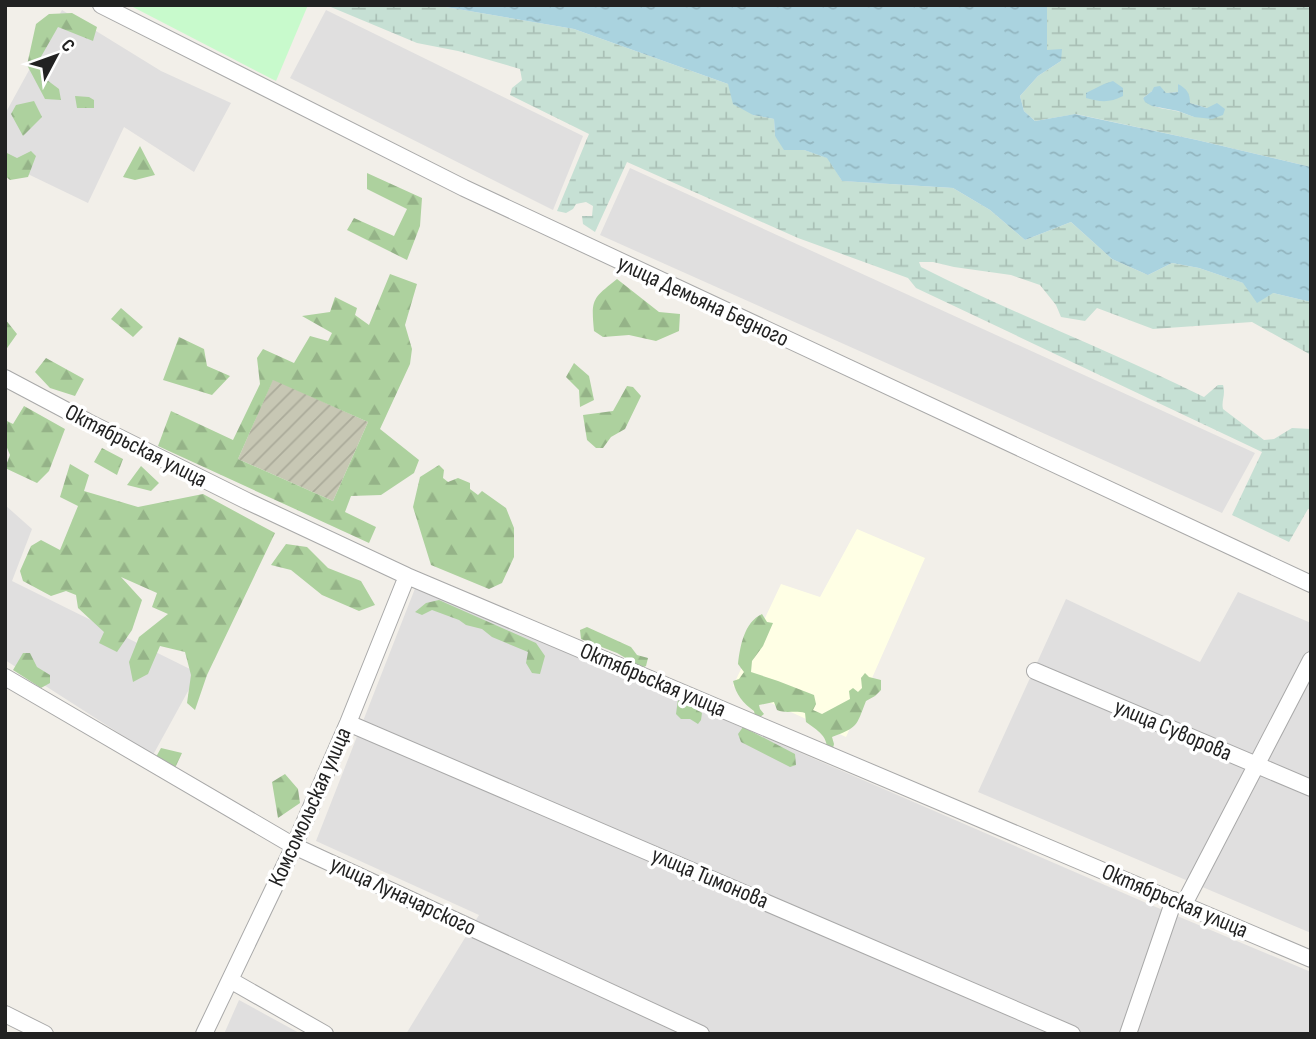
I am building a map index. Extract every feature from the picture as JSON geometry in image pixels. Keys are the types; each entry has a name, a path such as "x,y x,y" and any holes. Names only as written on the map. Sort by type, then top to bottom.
{"street":[{"name":"улица Демьяна Бедного","path":"101,5 464,188 1311,584"},
{"name":"Октябрьская улица","path":"5,378 247,501 407,576 1311,958"},
{"name":"Комсомольская улица","path":"204,1034 294,846 348,723 407,576"},
{"path":"1128,1034 1179,902 1311,660"},
{"name":"улица Суворова","path":"1035,671 1311,788"},
{"name":"улица Луначарского","path":"5,677 294,846 701,1034"},
{"name":"улица Тимонова","path":"348,723 1072,1034"},
{"path":"230,980 325,1034"},
{"path":"5,1014 45,1034"}],"shaded area":[{"path":"62,10 161,71 231,103 194,172 124,127 88,203 5,163 5,114"},
{"path":"326,10 583,136 553,210 290,78"},
{"path":"630,168 1255,453 1222,513 600,235"},
{"path":"273,379 368,422 333,501 238,459"},
{"path":"5,505 32,529 12,581 198,673 153,755 5,660"},
{"path":"857,529 925,558 846,737 733,686 781,584 820,597"},
{"path":"416,586 1311,972 1311,1034 406,1034 479,915 316,841"},
{"path":"1238,592 1311,623 1311,933 978,792 1066,599 1200,662"},
{"path":"239,1000 301,1034 224,1034"}],"green space":[{"path":"129,5 308,5 276,81"},
{"path":"326,5 434,5 574,29 728,84 753,115 774,119 775,136 828,158 842,181 953,188 990,210 1025,240 1071,222 1112,259 1148,275 1172,263 1199,268 1273,293 1311,302 1311,355 1252,322 1153,329 1097,308 1085,321 1061,317 1056,305 1040,285 1011,275 919,262 921,267 956,284 1204,397 1218,385 1223,385 1223,409 1264,440 1274,439 1292,428 1311,429 1311,509 1308,509 1289,542 1232,515 1262,452 916,288 908,278 798,238 627,162 595,232 583,224 582,216 592,216 593,206 586,202 576,204 566,213 557,211 589,134 510,95 512,88 522,80 520,69 458,51 417,43"},
{"path":"1047,5 1311,5 1311,167 1076,114 1035,121 1024,111 1020,96 1038,76 1061,61 1047,51","holes":["1178,84 1190,103 1207,108 1194,117 1154,106 1143,98 1152,91 1178,92"]},
{"path":"72,13 97,27 93,41 58,27 38,62 47,80 59,89 61,100 45,99 27,65 36,24 49,14"},
{"path":"75,96 94,100 94,108 77,108"},
{"path":"34,101 42,117 23,136 11,114 16,105"},
{"path":"140,146 155,175 135,180 123,177"},
{"path":"31,151 36,156 28,177 10,180 5,176 5,152 17,158"},
{"path":"367,173 422,198 420,226 407,260 347,230 354,218 394,236 407,209 367,189"},
{"path":"390,274 417,284 405,325 412,349 410,364 380,429 419,460 414,473 381,495 351,496 345,512 376,527 369,543 158,446 171,411 233,440 260,384 257,358 263,349 294,363 310,336 328,341 332,333 302,316 330,312 335,297 357,308 355,315 369,325","holes":["273,380 368,422 333,501 238,459"]},
{"path":"617,279 659,312 680,314 679,331 656,341 629,335 603,337 594,331 595,300"},
{"path":"121,308 143,327 133,337 111,319"},
{"path":"5,319 17,334 5,351"},
{"path":"179,337 204,349 207,366 230,376 212,395 163,380"},
{"path":"46,358 84,379 75,396 50,388 35,372"},
{"path":"574,363 589,376 594,400 580,407 579,390 566,377"},
{"path":"627,386 633,387 641,396 625,429 611,437 603,448 596,448 587,440 583,415 613,411"},
{"path":"24,406 65,429 49,471 37,483 5,468 10,455 5,443 5,420 13,424"},
{"path":"102,448 123,459 117,475 94,462"},
{"path":"70,464 89,475 84,491 138,507 203,494 275,533 207,675 195,710 187,703 191,675 185,652 160,646 148,674 133,682 129,662 139,637 168,614 152,607 157,593 121,577 142,600 132,630 117,652 99,643 104,632 78,608 76,595 66,591 51,596 23,581 20,571 31,546 41,540 60,550 78,506 60,497"},
{"path":"439,465 444,470 443,478 448,482 458,478 470,483 470,489 478,495 482,491 506,508 514,528 514,557 502,583 489,589 431,565 413,507 420,477"},
{"path":"141,466 159,483 151,491 127,485"},
{"path":"286,544 307,547 328,568 361,581 375,605 359,611 322,595 291,570 271,565"},
{"path":"439,600 536,643 545,656 540,674 532,673 526,663 528,652 492,637 482,629 432,610 422,615 415,612 426,603"},
{"path":"762,614 767,622 773,623 763,646 752,661 751,672 814,695 816,704 813,710 822,714 850,699 849,691 853,688 858,692 862,688 861,678 865,673 881,680 881,690 866,701 855,725 832,737 833,748 827,747 822,735 806,722 805,713 777,710 774,702 759,705 764,714 759,718 738,695 733,681 739,679 744,672 738,664 742,643 751,623"},
{"path":"587,627 631,647 637,655 648,658 646,666 640,669 617,653 581,639 580,630"},
{"path":"23,653 30,653 37,667 50,675 50,683 41,688 13,670"},
{"path":"678,699 702,713 698,724 690,719 681,719 676,714"},
{"path":"743,727 795,754 796,765 790,767 741,742 738,734"},
{"path":"161,748 182,753 175,768 156,757"},
{"path":"285,774 298,789 300,803 278,818 272,782"}],"water":[{"path":"434,5 1047,5 1047,50 1062,49 1061,61 1038,76 1020,96 1024,111 1035,121 1075,114 1311,167 1311,302 1273,293 1257,303 1243,283 1199,268 1172,263 1148,275 1112,259 1071,222 1025,240 990,210 953,188 842,181 827,158 804,150 784,150 775,136 774,119 753,115 733,104 728,84 574,29"},
{"path":"1113,81 1123,88 1123,96 1105,101 1086,98 1086,93"},
{"path":"1178,84 1187,92 1190,103 1207,108 1217,103 1225,109 1223,115 1212,119 1194,117 1152,106 1143,98 1154,87 1160,86 1166,93 1178,92"}]}
